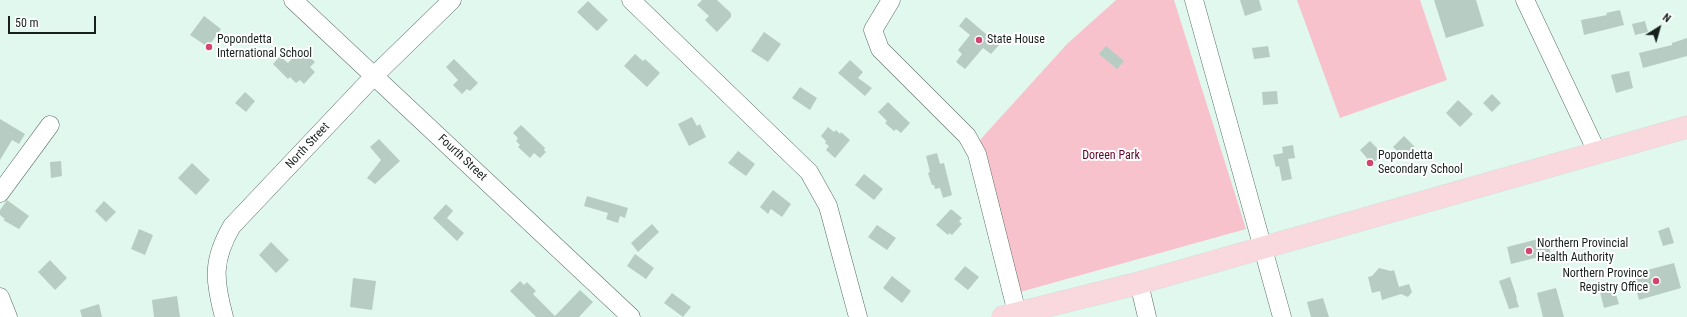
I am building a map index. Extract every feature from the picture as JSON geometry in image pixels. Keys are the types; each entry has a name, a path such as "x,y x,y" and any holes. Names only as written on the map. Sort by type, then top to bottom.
{"main road":[{"path":"1010,315 1139,283 1687,127"}],"street":[{"name":"Fourth Street","path":"293,0 631,317"},
{"name":"North Street","path":"224,317 217,292 216,265 222,243 232,226 374,76 452,0"},
{"path":"631,0 809,172 828,206 858,317"},
{"path":"891,0 873,30 880,49 967,136 978,154 1010,315"},
{"path":"1194,0 1282,317"},
{"path":"1525,0 1597,152"},
{"path":"0,193 50,125"},
{"path":"1139,283 1147,317"},
{"path":"0,297 8,317"}],"green space":[{"name":"Doreen Park","path":"1116,0 1174,0 1246,229 1020,292 980,140 1067,44"},
{"path":"1297,0 1420,0 1447,80 1340,118"}],"building":[{"path":"702,0 717,0 731,13 731,17 717,32 705,20 709,16 697,5"},
{"path":"1240,0 1259,0 1262,10 1245,16"},
{"path":"1434,0 1476,0 1484,26 1446,38"},
{"path":"588,1 608,20 597,31 577,12"},
{"path":"1620,10 1624,25 1584,35 1581,20 1607,15 1606,13"},
{"path":"204,16 221,29 208,47 190,35"},
{"name":"State House","path":"966,17 999,45 991,54 983,48 965,69 956,62 962,54 958,50 970,35 959,26"},
{"path":"1645,21 1648,32 1635,35 1632,24"},
{"path":"764,32 781,44 768,62 751,51"},
{"path":"1687,38 1687,56 1643,68 1639,53 1672,45 1672,43"},
{"path":"1106,46 1124,61 1117,69 1099,54"},
{"path":"1268,46 1270,57 1254,59 1252,48"},
{"path":"301,49 315,62 310,67 315,72 304,84 300,80 296,83 290,77 288,79 273,64 280,56 288,63"},
{"path":"635,54 643,61 645,59 660,73 647,87 624,66"},
{"path":"454,59 478,83 470,91 467,89 462,94 453,85 458,80 446,67"},
{"path":"850,60 863,72 858,78 872,88 865,96 838,73"},
{"path":"1629,71 1633,88 1616,93 1611,75"},
{"path":"800,87 817,98 810,110 792,98"},
{"path":"1277,91 1278,104 1263,105 1262,92"},
{"path":"245,92 255,101 246,112 235,103"},
{"path":"1492,94 1501,103 1492,112 1483,103"},
{"path":"1458,100 1473,114 1460,127 1446,113"},
{"path":"888,102 910,123 901,133 896,129 894,131 885,123 887,121 878,112"},
{"path":"692,117 697,126 700,124 706,137 689,146 678,124"},
{"path":"0,119 25,134 19,144 12,140 0,160"},
{"path":"521,125 545,148 544,150 546,152 540,158 534,153 530,158 518,147 520,145 516,141 518,138 513,133"},
{"path":"828,127 834,132 836,130 840,134 841,132 850,140 835,158 826,150 829,146 825,143 826,141 821,136"},
{"path":"1404,136 1415,147 1404,157 1393,147"},
{"path":"379,139 400,161 375,184 367,178 381,160 370,147"},
{"path":"1370,141 1383,154 1372,164 1360,150"},
{"path":"1293,145 1295,158 1288,159 1292,179 1282,181 1279,166 1276,167 1273,155 1283,153 1282,147"},
{"path":"738,151 755,164 746,176 728,163"},
{"path":"937,153 940,164 944,163 952,195 943,198 940,188 935,189 934,185 932,185 928,173 930,172 926,156"},
{"path":"61,161 62,176 51,178 50,162"},
{"path":"192,163 210,180 196,195 178,178"},
{"path":"864,174 883,189 874,200 855,185"},
{"path":"773,190 791,204 782,217 771,209 768,214 760,207"},
{"path":"587,196 628,208 625,218 620,216 618,223 606,219 608,213 584,206"},
{"path":"7,200 29,216 19,229 3,220 5,219 0,215 0,210"},
{"path":"104,201 116,212 106,222 95,211"},
{"path":"446,204 453,211 447,218 464,233 457,241 433,218"},
{"path":"951,209 962,218 959,221 962,224 952,235 949,233 948,235 936,225"},
{"path":"652,224 659,232 638,252 631,243"},
{"path":"877,225 896,238 887,250 868,237"},
{"path":"1669,227 1674,243 1663,246 1658,231"},
{"path":"139,229 153,235 145,255 131,249"},
{"name":"Northern Provincial Health Authority","path":"1546,237 1551,254 1511,264 1507,247"},
{"path":"271,242 289,260 276,273 259,255"},
{"path":"635,254 654,268 646,279 627,266"},
{"path":"50,260 67,278 55,290 38,272"},
{"name":"Northern Province Registry Office","path":"1674,263 1681,288 1639,300 1632,274"},
{"path":"965,266 979,277 968,290 954,279"},
{"path":"1379,268 1391,271 1394,270 1399,287 1409,284 1412,292 1408,297 1401,294 1382,300 1380,291 1372,293 1368,277 1372,276"},
{"path":"892,276 911,291 902,303 883,288"},
{"path":"1510,277 1519,307 1509,309 1499,281"},
{"path":"353,278 376,281 372,310 350,307"},
{"path":"520,281 524,285 527,282 536,291 533,294 555,316 580,290 593,302 579,317 536,317 510,291"},
{"path":"1556,288 1564,317 1543,317 1537,293"},
{"path":"1614,288 1619,304 1604,308 1600,292"},
{"path":"672,293 691,307 683,317 664,303"},
{"path":"177,296 180,317 154,317 152,300"},
{"path":"1323,298 1329,317 1311,317 1307,302"},
{"path":"99,304 102,317 82,317 80,310"}],"place":[{"name":"State House","path":"979,40"},
{"name":"Popondetta International School","path":"209,47"},
{"name":"Popondetta Secondary School","path":"1370,163"},
{"name":"Northern Provincial Health Authority","path":"1529,251"},
{"name":"Northern Province Registry Office","path":"1656,281"}]}
